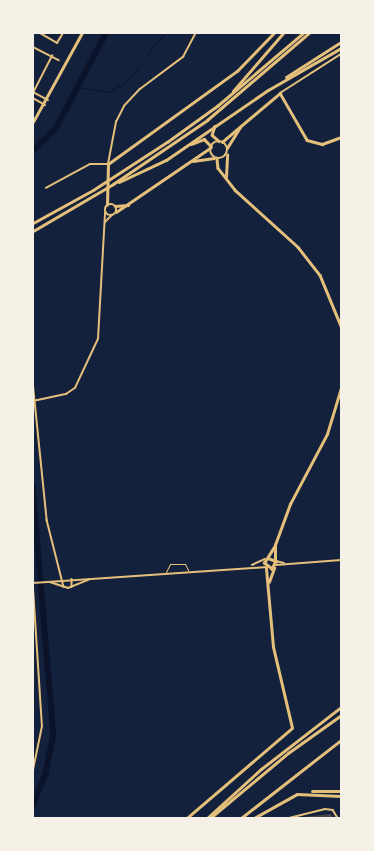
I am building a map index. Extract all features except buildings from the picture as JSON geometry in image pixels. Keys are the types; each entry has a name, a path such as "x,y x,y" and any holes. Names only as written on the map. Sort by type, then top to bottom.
{"highway":[{"path":"217,106 283,33"},
{"path":"33,223 93,190 217,106 303,33"},
{"path":"33,231 113,184 207,120 275,66 309,33"},
{"path":"113,184 158,165 341,42"},
{"path":"268,90 341,48"},
{"path":"207,818 261,769 341,708"},
{"path":"210,818 288,753 341,715"},
{"path":"241,818 341,740"},
{"path":"254,818 282,800 306,792 341,791"},
{"path":"306,792 341,796"}],"main road":[{"path":"33,122 48,100 82,33"},
{"path":"274,33 237,71 108,164 107,205 105,212 112,215 193,161 211,147 221,142 280,93 307,140 322,144 341,137"},
{"path":"226,178 227,148 241,125"},
{"path":"215,126 212,136 227,148"},
{"path":"189,145 204,139 211,147 215,159 226,178 308,259 328,291 341,326"},
{"path":"193,161 215,159 227,154"},
{"path":"107,196 115,206 128,205"},
{"path":"107,205 112,204"},
{"path":"115,206 116,212"},
{"path":"187,818 292,728 273,647 269,583 266,568 267,558 275,545 290,504 327,434 341,388"},
{"path":"269,583 276,566 275,545"},
{"path":"267,558 275,560"},
{"path":"266,568 276,566"}],"street":[{"path":"40,33 57,43 63,33"},
{"path":"46,188 90,164 108,164 116,122 124,106 140,89 183,57 196,33"},
{"path":"33,47 59,60"},
{"path":"280,93 341,54"},
{"path":"48,100 33,93 52,56"},
{"path":"33,98 45,105"},
{"path":"34,401 66,394 75,388 98,338 105,212"},
{"path":"105,222 112,215"},
{"path":"33,381 48,520 64,579 64,587"},
{"path":"250,566 267,558"},
{"path":"275,560 284,563"},
{"path":"276,566 284,563 341,560"},
{"path":"33,583 64,579 90,579 250,566 266,568"},
{"path":"72,579 72,587"},
{"path":"50,582 64,587 72,587 90,579"},
{"path":"33,588 42,726 33,770"},
{"path":"289,818 325,809 333,810 338,818"}],"lane":[{"path":"166,572 170,564 185,564 188,570"}],"waterway":[{"path":"33,151 56,128 106,33"},
{"path":"147,54 165,33"},
{"path":"79,87 107,92 123,84 140,66"},
{"path":"33,486 54,734 46,774 33,806"}]}
